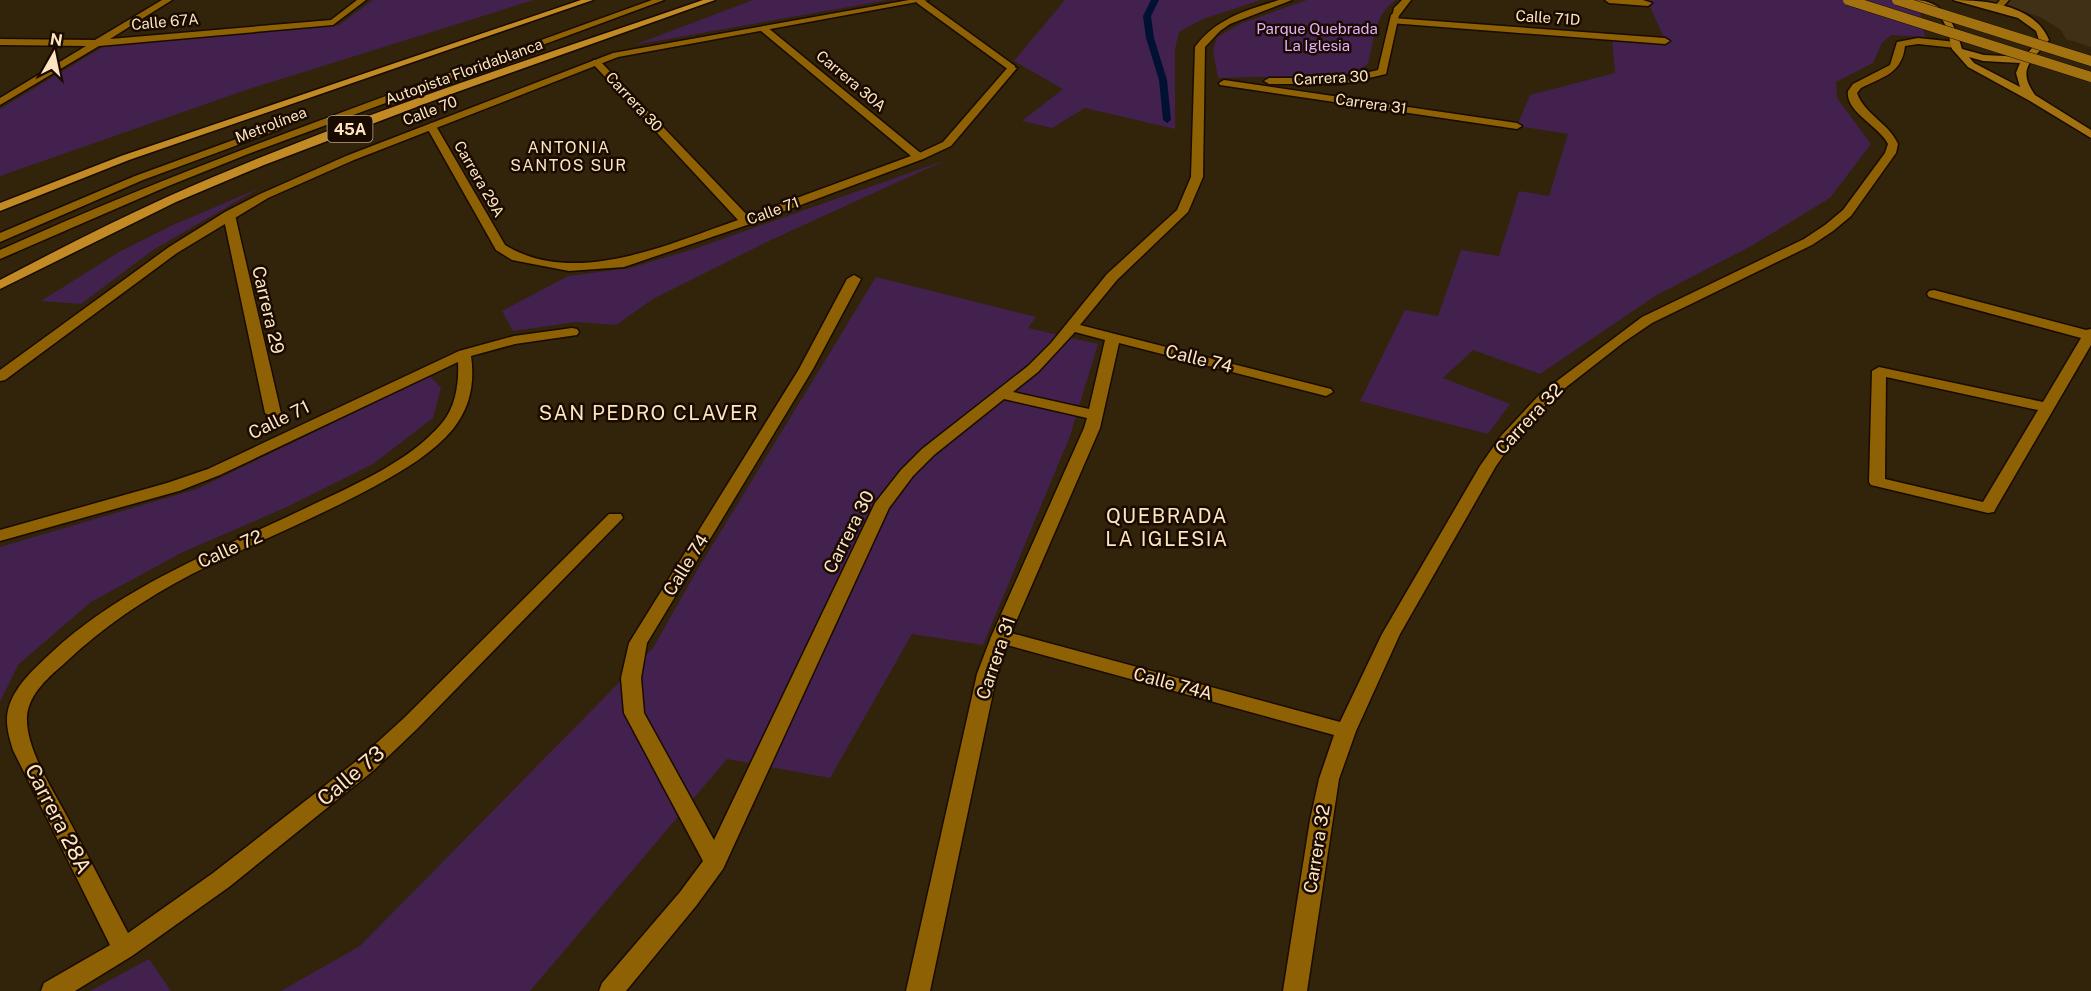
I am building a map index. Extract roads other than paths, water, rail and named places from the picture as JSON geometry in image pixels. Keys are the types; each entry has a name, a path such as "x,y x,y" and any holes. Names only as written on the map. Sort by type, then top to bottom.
{"highway":[{"name":"Autopista Floridablanca","path":"0,207 125,158 589,0"},
{"name":"Autopista Floridablanca","path":"0,285 157,207 256,165 369,121 711,0"}],"main road":[{"path":"1848,0 2091,78"},
{"path":"1897,0 2091,61"},
{"path":"1918,0 1949,21 1956,47 1971,65 2033,98 2091,135"},
{"path":"1957,0 1997,8 2026,18 2038,26 2043,33 2044,40 2027,60 2019,76 2023,86 2033,98"},
{"path":"1934,9 1957,6 1997,8"},
{"path":"1956,47 1983,58 2027,60"}],"street":[{"path":"0,102 168,0"},
{"name":"Calle 67A","path":"0,42 98,43 333,22 362,0"},
{"name":"Metrolínea","path":"0,238 203,153 634,0"},
{"name":"Metrolínea","path":"0,255 89,214 194,170 660,0"},
{"name":"Carrera 30","path":"611,991 688,899 715,862 881,507 907,473 928,452 1033,369 1112,277 1182,212 1197,177 1212,83 1200,47 1206,35 1222,24 1288,0"},
{"name":"Carrera 30","path":"1212,83 1355,79 1375,76 1385,69 1394,18 1398,8 1407,0"},
{"path":"1609,0 1648,3"},
{"path":"1997,8 2005,0"},
{"name":"Calle 70","path":"0,377 161,258 228,215 319,171 597,62 630,52 922,1"},
{"name":"Calle 71","path":"500,247 516,257 547,264 569,267 608,266 656,253 746,221 919,157 947,144 1012,68 922,1"},
{"name":"Calle 71D","path":"1394,18 1665,41"},
{"name":"Carrera 30A","path":"764,29 919,157"},
{"name":"Carrera 32","path":"1295,991 1320,820 1329,779 1346,731 1390,634 1488,466 1507,439 1546,396 1618,339 1647,320 1808,242 1847,213 1890,153 1893,144 1888,135 1854,101 1852,93 1857,86 1894,67 1899,55 1900,44 1918,41 1956,47"},
{"name":"Carrera 30","path":"597,62 746,221"},
{"name":"Carrera 31","path":"1212,83 1517,126"},
{"name":"Carrera 29A","path":"431,126 500,247"},
{"name":"Carrera 29","path":"228,215 273,413"},
{"name":"Calle 74","path":"715,862 634,713 629,688 632,662 638,643 806,369 854,279"},
{"path":"1934,294 2090,335 1988,508 1877,482 1879,371 2047,407"},
{"name":"Calle 74","path":"1071,327 1326,392"},
{"name":"Calle 71","path":"0,536 173,487 214,472 464,354 514,340 572,332"},
{"name":"Carrera 31","path":"918,991 978,710 1000,637 1080,459 1096,415 1113,337"},
{"name":"Calle 72","path":"31,685 64,650 109,615 159,582 314,511 364,486 411,457 442,432 458,410 466,386 464,354"},
{"path":"1002,394 1096,415"},
{"name":"Calle 73","path":"53,991 124,949 221,880 366,765 436,699 615,518"},
{"name":"Calle 74A","path":"1000,637 1346,731"},
{"name":"Carrera 28A","path":"31,685 18,710 18,731 23,750 124,949"}],"waterway":[{"name":"QUEBRADA LA IGLESIA","path":"1155,0 1147,16 1150,38 1163,80 1167,120"}],"district":[{"name":"ANTONIA SANTOS SUR","path":"569,156"},
{"name":"SAN PEDRO CLAVER","path":"649,413"},
{"name":"QUEBRADA LA IGLESIA","path":"1167,528"}],"park label":[{"name":"Parque Quebrada La Iglesia","path":"1317,38"}]}
